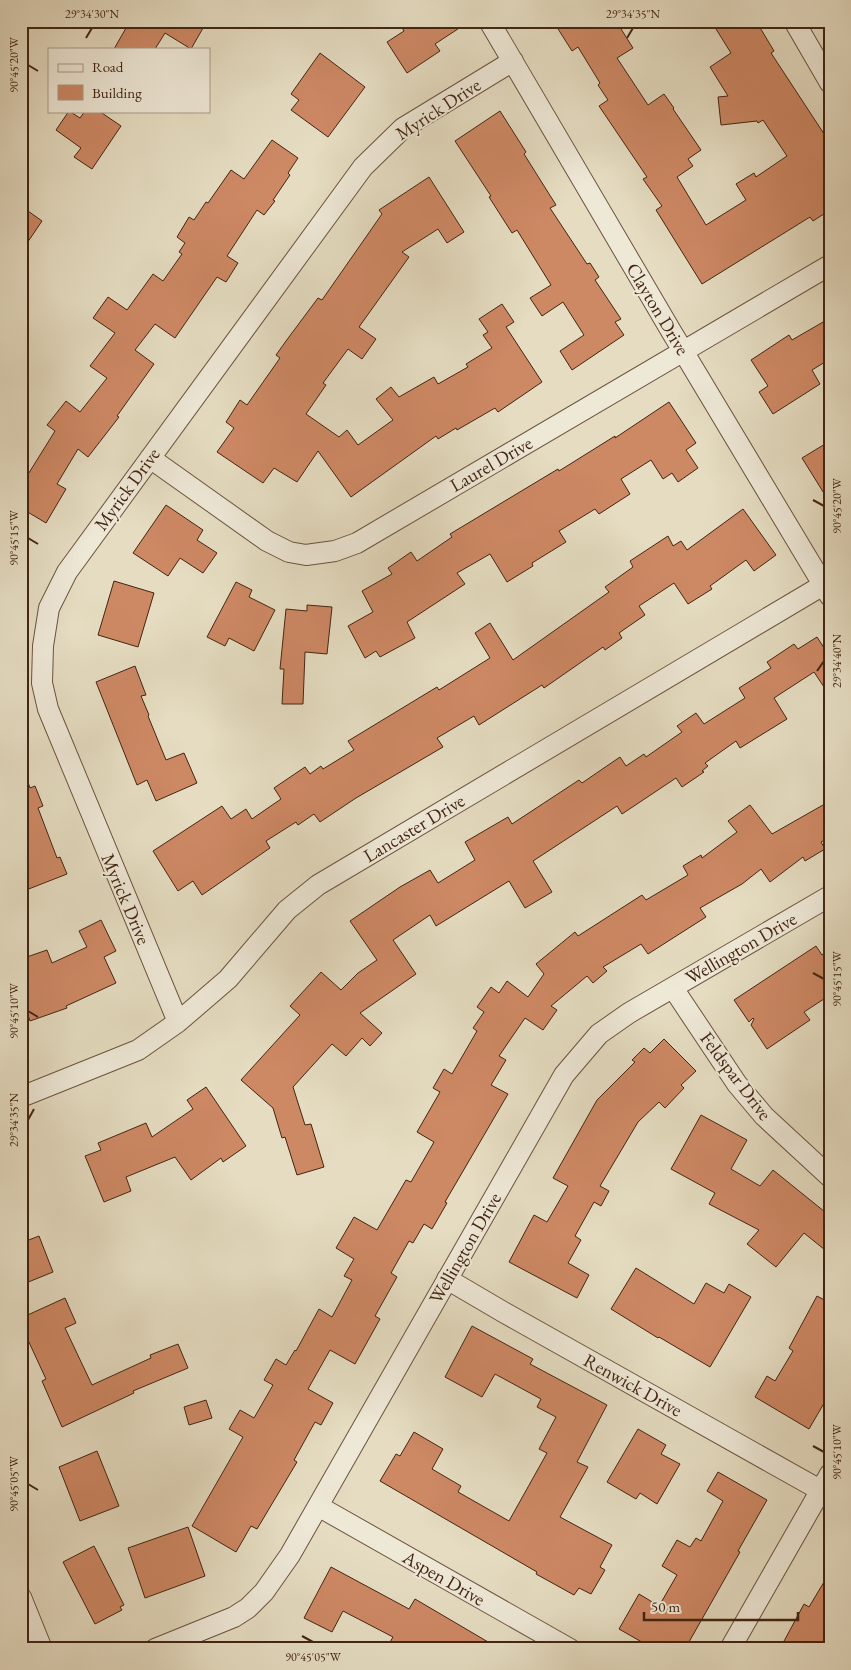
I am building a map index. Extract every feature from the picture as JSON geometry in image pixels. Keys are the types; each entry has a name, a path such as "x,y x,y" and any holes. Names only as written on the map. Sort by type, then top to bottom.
{"street":[{"name":"Clayton Drive","path":"489,21 683,352 828,587"},
{"path":"794,21 830,83"},
{"name":"Myrick Drive","path":"178,1022 48,709 42,684 43,646 49,608 67,572 363,167 403,128 513,61"},
{"name":"Laurel Drive","path":"150,458 267,542 289,552 306,555 335,551 357,543 830,266"},
{"name":"Lancaster Drive","path":"21,1097 138,1050 178,1022 228,979 287,910 318,885 828,587"},
{"name":"Wellington Drive","path":"155,1649 234,1617 248,1608 264,1592 290,1555 564,1075 599,1034 629,1014 830,896"},
{"name":"Feldspar Drive","path":"673,988 737,1084 764,1116 830,1176"},
{"name":"Renwick Drive","path":"447,1279 522,1323 825,1482"},
{"path":"730,1649 825,1482"},
{"name":"Aspen Drive","path":"318,1506 570,1649"},
{"path":"21,1597 42,1649"}],"building":[{"path":"130,21 207,21 192,48 165,33 156,48 115,48"},
{"path":"398,21 470,21 435,44 440,51 407,73 387,42 404,31"},
{"path":"553,21 616,21 633,48 617,58 648,105 664,94 701,150 688,159 693,166 677,177 706,225 746,200 736,184 754,173 756,177 787,156 763,120 758,123 757,121 721,125 718,97 728,96 710,67 731,53 711,21 756,21 774,51 771,53 830,143 830,210 813,221 810,217 702,284 656,210 662,206 643,179 647,177 599,106 608,100 598,85 600,83 578,47 572,51"},
{"path":"320,53 365,87 328,137 291,110 299,100 291,94"},
{"path":"500,111 556,205 550,208 587,264 590,263 599,277 595,280 621,319 615,322 624,335 572,370 560,351 584,335 563,302 542,316 530,298 551,285 517,230 512,233 489,197 491,196 455,141"},
{"path":"68,112 80,118 84,112 100,112 121,126 92,169 74,157 81,148 56,130"},
{"path":"272,140 298,158 288,173 290,175 273,200 275,201 264,215 257,210 227,256 238,263 226,282 217,277 175,338 155,324 135,350 154,364 117,416 119,417 88,457 78,449 57,484 66,489 46,523 21,508 21,472 27,476 55,431 47,425 66,401 80,412 107,378 90,366 115,333 93,318 108,297 127,310 153,274 163,281 182,254 179,252 185,243 177,237 189,217 194,220 231,170 244,179"},
{"path":"429,177 464,232 447,243 438,229 402,252 409,257 359,327 376,339 362,359 348,349 323,383 326,385 306,414 339,437 347,430 358,445 393,420 376,399 391,387 399,397 434,377 438,384 468,367 466,364 492,348 483,335 488,332 479,319 502,304 514,322 506,327 542,382 498,412 495,408 457,430 456,428 438,439 436,436 351,497 318,451 297,482 274,468 263,483 217,452 234,428 226,422 240,400 247,405 280,358 276,355 318,298 322,300 382,214 379,210"},
{"path":"21,206 42,221 21,252"},
{"path":"830,318 830,359 812,370 820,384 773,414 759,392 768,386 751,360 789,335 792,340"},
{"path":"669,402 696,443 686,450 698,468 678,482 672,473 663,479 651,460 621,479 630,494 599,514 595,509 559,531 566,542 532,563 533,566 507,582 490,554 457,573 465,584 407,622 415,638 380,657 376,651 365,658 348,626 373,612 362,591 392,574 388,568 411,552 417,561 452,537 450,534 615,436 615,438"},
{"path":"830,441 830,503 802,458"},
{"path":"166,505 203,530 197,540 217,553 203,573 180,558 168,576 133,553"},
{"path":"743,509 776,555 754,571 746,560 710,586 712,589 688,604 674,583 639,606 645,615 619,633 622,638 605,650 603,647 544,688 542,685 479,725 474,716 437,738 443,747 356,798 320,822 314,814 298,825 296,822 266,841 270,848 202,895 193,881 178,891 153,851 222,806 231,819 246,809 252,819 281,799 274,788 305,767 310,774 321,766 323,769 354,750 348,741 437,687 439,690 490,658 475,633 490,623 513,660 609,592 605,587 633,567 630,561 668,536 673,546 681,541 687,550"},
{"path":"114,581 154,593 138,647 98,635"},
{"path":"236,582 252,590 249,597 275,610 254,651 229,638 225,646 207,637"},
{"path":"307,605 332,607 327,654 305,652 303,704 282,704 284,669 280,669 286,609 307,611"},
{"path":"817,637 830,657 830,696 814,672 774,698 787,719 740,748 736,741 705,763 708,766 702,771 704,772 682,787 676,778 622,814 617,806 533,861 552,892 525,908 509,881 436,926 430,915 393,940 416,974 360,1013 382,1033 370,1046 362,1038 346,1056 332,1044 293,1087 305,1125 311,1124 324,1167 297,1175 285,1137 282,1138 273,1108 241,1080 300,1015 290,1006 321,972 341,990 358,973 377,960 350,921 400,887 430,870 438,883 475,860 465,842 508,817 512,824 579,780 582,783 620,757 626,766 644,754 646,757 682,732 677,726 696,713 704,724 745,698 739,688 771,668 767,662 794,644 798,649"},
{"path":"135,666 146,695 141,696 166,760 184,753 197,783 156,801 147,780 137,785 96,682"},
{"path":"21,768 23,768 30,788 35,786 43,806 38,808 57,858 60,857 67,874 21,892"},
{"path":"830,801 830,837 821,842 825,849 805,861 803,857 770,882 761,869 742,884 700,908 706,917 648,954 641,944 603,967 607,971 593,983 587,976 551,1006 557,1010 543,1030 525,1018 499,1056 506,1060 491,1085 508,1094 445,1202 447,1203 432,1229 424,1224 413,1243 409,1241 391,1273 397,1277 375,1316 380,1319 355,1364 330,1350 308,1389 333,1403 321,1425 315,1422 294,1460 297,1462 257,1529 251,1526 236,1552 192,1526 243,1437 229,1429 240,1410 254,1418 273,1385 264,1380 276,1359 286,1365 296,1351 319,1309 332,1317 352,1280 344,1276 354,1259 336,1248 354,1217 377,1230 406,1180 411,1182 434,1142 417,1132 440,1092 433,1088 444,1069 452,1074 477,1031 473,1028 484,1012 477,1007 491,987 499,993 507,981 528,997 544,974 536,964 575,932 578,936 642,895 646,900 688,875 683,866 701,855 702,858 737,832 728,821 750,805 772,834"},
{"path":"101,920 116,951 104,957 116,983 66,1006 67,1008 30,1021 28,1015 21,1017 21,959 47,950 52,963 87,947 79,931"},
{"path":"816,946 822,955 830,950 830,995 804,1012 810,1020 767,1049 751,1025 754,1019 749,1022 734,1000"},
{"path":"664,1039 696,1071 681,1085 684,1088 665,1108 659,1102 638,1122 600,1186 609,1191 601,1206 594,1202 575,1236 581,1240 568,1263 589,1275 577,1298 509,1262 534,1215 547,1222 568,1186 553,1178 597,1100 635,1062 632,1060 644,1048 650,1053"},
{"path":"206,1087 246,1146 223,1162 221,1158 191,1180 175,1157 126,1177 131,1191 104,1202 85,1156 101,1150 98,1143 146,1123 152,1137 193,1109 187,1100"},
{"path":"701,1115 747,1140 731,1169 760,1186 773,1170 830,1216 830,1254 804,1233 776,1267 747,1244 759,1230 709,1204 715,1193 671,1169"},
{"path":"39,1236 53,1272 21,1285 21,1243"},
{"path":"636,1268 694,1304 706,1283 724,1293 729,1284 751,1297 710,1367 611,1309"},
{"path":"817,1296 830,1303 830,1393 809,1429 755,1397 767,1376 775,1381 793,1351 789,1348"},
{"path":"65,1298 76,1323 65,1328 92,1385 151,1358 150,1355 178,1344 188,1368 133,1391 134,1393 62,1427 42,1381 46,1379 21,1325 21,1318"},
{"path":"472,1326 533,1359 530,1364 607,1405 577,1462 588,1467 560,1517 612,1545 600,1567 605,1570 591,1594 579,1588 574,1595 380,1481 396,1454 400,1456 414,1432 443,1449 432,1469 461,1486 458,1492 509,1521 547,1453 539,1449 556,1417 537,1407 541,1399 495,1374 482,1397 445,1377"},
{"path":"206,1400 212,1418 189,1425 184,1407"},
{"path":"638,1429 666,1445 661,1454 680,1464 657,1504 640,1493 636,1499 607,1482"},
{"path":"97,1451 119,1506 80,1521 59,1467"},
{"path":"718,1472 767,1500 685,1649 654,1649 619,1629 639,1594 659,1606 677,1575 662,1566 677,1540 690,1547 696,1538 701,1541 723,1501 707,1491"},
{"path":"188,1527 205,1576 145,1598 128,1548"},
{"path":"94,1546 124,1605 120,1607 122,1610 95,1624 63,1562"},
{"path":"331,1567 409,1609 415,1599 500,1649 386,1649 393,1637 343,1611 332,1632 304,1618"},
{"path":"830,1572 830,1635 822,1649 793,1649 783,1643 804,1604 809,1607"}]}
